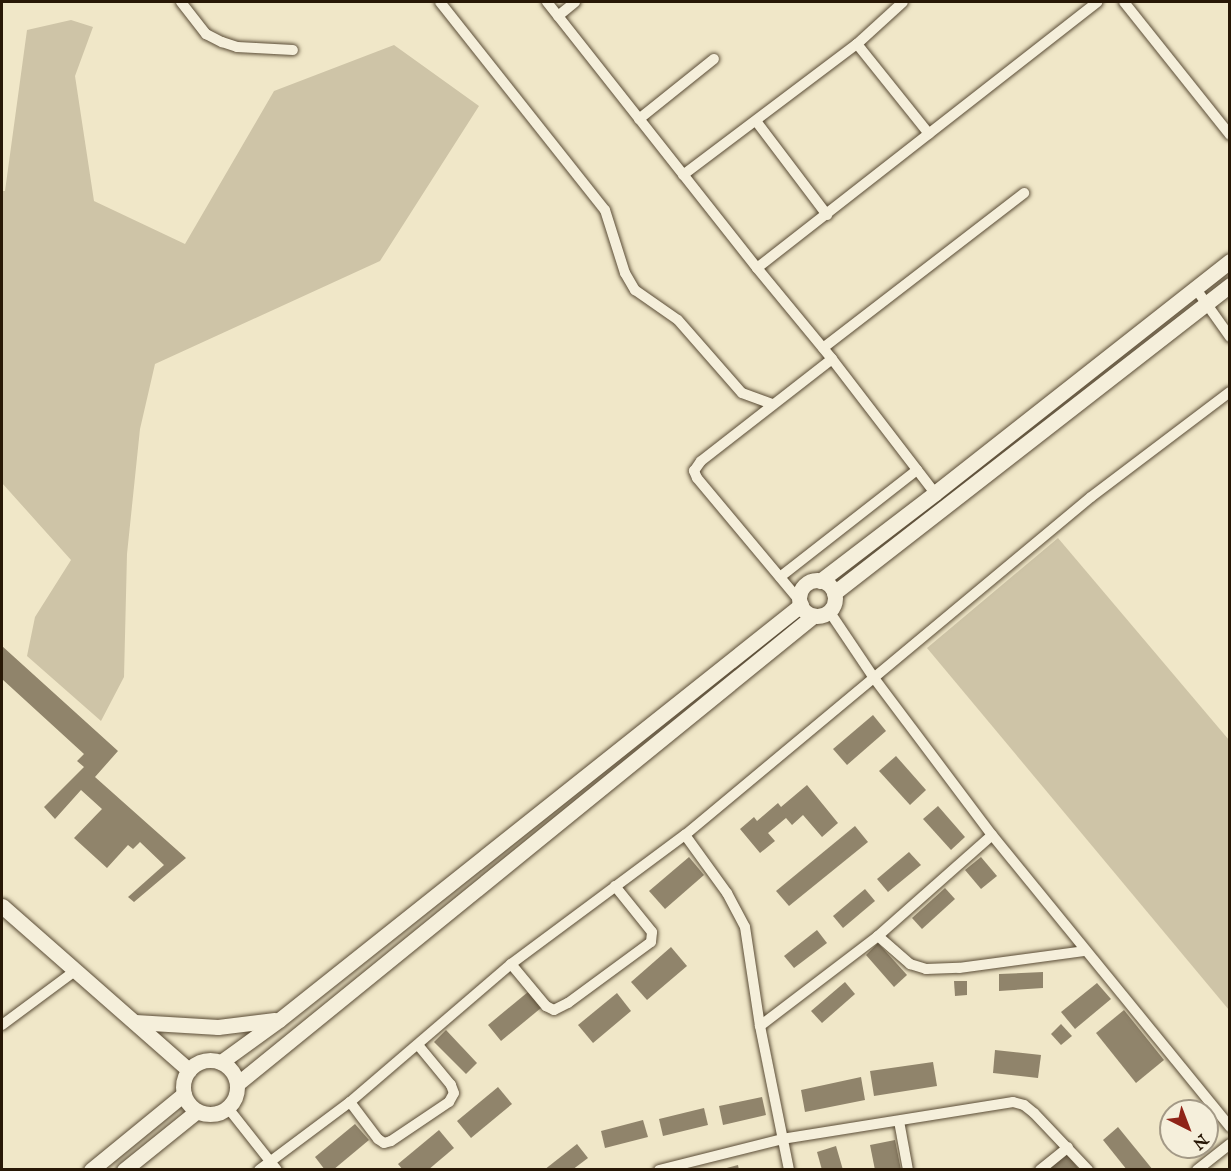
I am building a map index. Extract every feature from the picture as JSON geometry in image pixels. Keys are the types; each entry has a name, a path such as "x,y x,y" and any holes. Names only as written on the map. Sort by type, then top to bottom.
{"main road":[{"path":"221,1062 279,1020 800,602 805,585 820,580 935,493 1196,289 1227,264 1230,249"},
{"path":"834,593 1230,285"},
{"path":"237,1084 813,616 830,611 834,603 834,593 829,585 820,580"},
{"path":"800,602 813,616"},
{"path":"2,906 189,1070"},
{"path":"135,1022 218,1027 279,1020"},
{"path":"204,1061 221,1062 232,1071 237,1084 237,1093 228,1108 213,1114 197,1111 184,1094 183,1086 189,1070 204,1061"},
{"path":"91,1170 184,1094"},
{"path":"124,1170 197,1111"}],"street":[{"path":"181,2 206,34 222,42 237,47 293,50"},
{"path":"440,2 604,210 625,273 635,290 678,320 742,393 772,404"},
{"path":"547,2 683,176 832,359 935,493"},
{"path":"558,15 575,2"},
{"path":"683,176 857,44 903,2"},
{"path":"757,268 1098,2"},
{"path":"1124,2 1230,135"},
{"path":"857,44 929,134"},
{"path":"639,119 714,59"},
{"path":"756,121 827,215"},
{"path":"823,348 1024,193"},
{"path":"1196,289 1230,337"},
{"path":"800,602 697,478 694,471 701,461 832,359"},
{"path":"259,1170 274,1165 511,964 685,836 1091,497 1230,392"},
{"path":"780,577 917,470"},
{"path":"830,611 874,678 992,836 1230,1127"},
{"path":"685,836 741,916 789,1170"},
{"path":"760,1026 878,936 992,836"},
{"path":"511,964 546,1006 554,1010 568,1003 651,942 652,932 615,886"},
{"path":"878,936 910,964 926,969 959,968 1084,951"},
{"path":"2,1025 76,970"},
{"path":"350,1102 378,1139 384,1143 392,1141 449,1102 453,1093 452,1085 418,1045"},
{"path":"659,1170 782,1139 1013,1102 1024,1105 1034,1113 1088,1170"},
{"path":"228,1108 274,1165"},
{"path":"899,1121 908,1170"},
{"path":"1197,1170 1230,1144"},
{"path":"1040,1170 1068,1147"}],"shaded area":[{"path":"71,20 93,27 75,76 94,201 185,244 274,91 394,45 479,106 380,261 155,364 140,429 127,554 124,677 101,721 27,656 35,617 71,560 2,483 2,191 5,191 27,30"},
{"path":"1058,538 1229,740 1229,1010 927,648"}],"building":[{"path":"2,646 118,751 95,777 186,858 134,902 128,897 164,865 140,842 133,849 128,845 107,868 74,838 102,809 81,790 55,819 44,807 84,767 77,761 84,754 2,679"},
{"path":"873,715 886,731 847,765 833,749"},
{"path":"896,756 926,790 910,805 879,771"},
{"path":"807,785 838,823 822,837 803,815 792,825 786,818 768,833 775,841 760,853 740,829 754,817 757,821 778,803 781,807"},
{"path":"938,806 965,837 951,850 923,819"},
{"path":"855,826 868,842 789,906 776,891"},
{"path":"909,852 921,865 888,892 877,879"},
{"path":"689,857 704,875 665,909 649,891"},
{"path":"981,857 997,876 981,889 965,870"},
{"path":"945,888 955,899 922,929 912,918"},
{"path":"865,889 875,901 843,928 833,916"},
{"path":"817,930 827,943 794,968 784,956"},
{"path":"878,943 907,975 894,987 866,955"},
{"path":"671,947 687,966 647,1000 631,982"},
{"path":"1043,972 1043,988 999,991 999,974"},
{"path":"954,981 967,981 967,995 955,996"},
{"path":"845,982 855,994 822,1023 811,1011"},
{"path":"1097,983 1111,999 1075,1029 1061,1012"},
{"path":"528,992 541,1008 501,1041 488,1025"},
{"path":"617,993 631,1011 593,1043 578,1025"},
{"path":"1124,1010 1164,1060 1136,1083 1096,1033"},
{"path":"1061,1024 1072,1036 1061,1045 1051,1034"},
{"path":"446,1030 477,1063 466,1074 434,1042"},
{"path":"995,1050 1041,1055 1038,1078 993,1073"},
{"path":"933,1062 937,1086 874,1096 870,1071"},
{"path":"861,1077 865,1100 805,1112 801,1090"},
{"path":"498,1087 512,1104 471,1138 457,1121"},
{"path":"762,1097 766,1115 723,1125 719,1106"},
{"path":"704,1108 708,1125 663,1136 659,1119"},
{"path":"643,1120 648,1137 605,1148 601,1131"},
{"path":"355,1124 369,1140 333,1170 325,1170 315,1157"},
{"path":"1118,1127 1153,1170 1127,1170 1103,1140"},
{"path":"439,1130 454,1148 428,1170 403,1170 398,1164"},
{"path":"895,1140 901,1170 875,1170 870,1145"},
{"path":"577,1144 588,1158 572,1170 544,1170"},
{"path":"836,1146 843,1170 822,1170 817,1152"},
{"path":"1066,1153 1078,1168 1047,1170"},
{"path":"738,1165 739,1170 723,1170 723,1169"}]}
